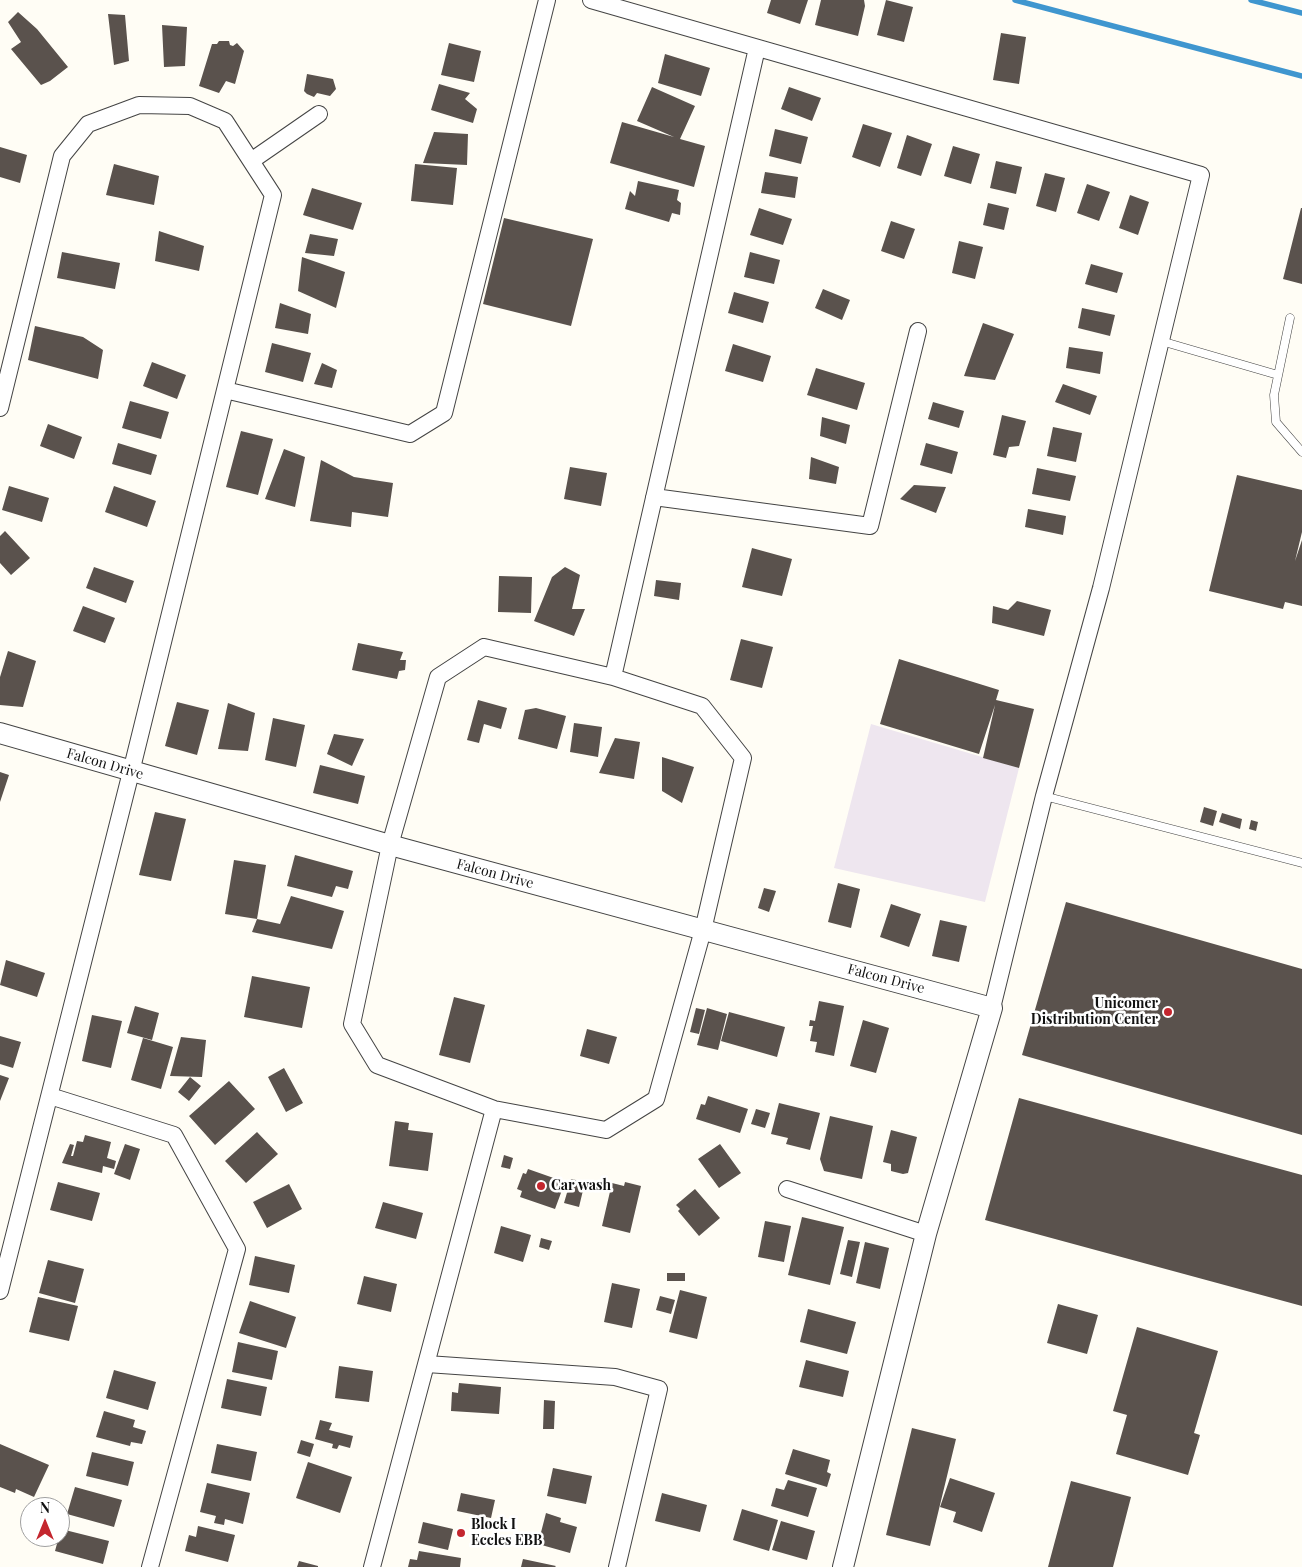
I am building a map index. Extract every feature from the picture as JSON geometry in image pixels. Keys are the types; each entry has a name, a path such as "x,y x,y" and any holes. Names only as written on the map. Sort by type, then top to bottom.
{"street":[{"path":"225,390 410,434 444,413 547,0"},
{"path":"591,0 1202,175 1101,588 1044,796 992,1008 926,1234 842,1567"},
{"path":"613,677 756,48"},
{"path":"0,408 62,156 88,124 139,105 190,106 225,121 273,195 131,772 0,1291"},
{"path":"251,161 319,114"},
{"path":"654,497 870,526 918,331"},
{"path":"484,647 613,677 702,706 743,758 703,930 656,1099 606,1130 494,1109 377,1065 352,1024 390,845 438,677 484,647"},
{"name":"Falcon Drive","path":"0,733 390,845 992,1008"},
{"path":"50,1096 174,1135 236,1248 150,1567"},
{"path":"372,1567 494,1109"},
{"path":"787,1189 926,1234"},
{"path":"427,1364 615,1377 659,1389 617,1567"}],"lane":[{"path":"1290,318 1274,395 1276,422 1302,452"},
{"path":"1161,341 1278,375"},
{"path":"1044,796 1302,863"}],"shaded area":[{"path":"871,724 1019,768 985,902 834,868"}],"building":[{"path":"771,0 808,0 800,24 767,13"},
{"path":"821,0 864,0 865,6 858,36 815,25"},
{"path":"886,0 913,7 904,42 877,35"},
{"path":"18,12 37,29 68,67 50,81 41,85 11,49 21,42 8,22"},
{"path":"108,14 125,15 129,61 114,65"},
{"path":"162,25 187,27 185,66 164,67"},
{"path":"1001,33 1026,37 1019,84 993,80"},
{"path":"219,41 229,41 230,45 233,46 237,43 244,51 235,84 226,81 219,93 199,86 212,44 217,44"},
{"path":"449,43 481,51 474,82 441,75"},
{"path":"665,54 710,68 701,96 658,83"},
{"path":"307,74 333,79 336,89 330,96 317,93 314,97 307,94 304,91"},
{"path":"439,84 470,93 465,99 477,109 473,123 431,110"},
{"path":"652,87 695,106 680,139 705,146 694,187 610,163 622,122 674,137 637,121"},
{"path":"789,87 821,98 812,121 781,109"},
{"path":"863,124 892,133 880,167 852,157"},
{"path":"775,129 808,137 801,164 769,156"},
{"path":"434,132 468,134 467,165 423,163"},
{"path":"907,135 932,144 921,176 897,168"},
{"path":"953,146 980,154 971,184 944,176"},
{"path":"0,147 27,155 20,183 0,177"},
{"path":"996,161 1022,167 1016,194 990,188"},
{"path":"114,164 159,176 154,205 106,195"},
{"path":"415,164 457,168 453,205 411,201"},
{"path":"765,172 798,177 795,198 761,193"},
{"path":"1045,173 1065,178 1056,212 1036,206"},
{"path":"638,181 679,190 677,200 681,203 680,215 672,213 669,222 625,209 630,191 635,196"},
{"path":"1087,184 1110,192 1099,221 1077,213"},
{"path":"312,188 362,203 353,230 303,215"},
{"path":"1130,195 1149,202 1138,235 1119,228"},
{"path":"988,203 1009,208 1004,230 983,225"},
{"path":"759,208 792,219 783,245 750,235"},
{"path":"1302,208 1302,284 1283,279"},
{"path":"504,218 593,239 571,326 483,304"},
{"path":"891,221 915,229 904,259 881,251"},
{"path":"159,231 204,246 199,271 155,261"},
{"path":"310,234 338,239 334,256 305,253"},
{"path":"959,241 983,247 975,279 952,273"},
{"path":"62,252 120,263 115,289 57,278"},
{"path":"750,252 780,260 774,284 744,277"},
{"path":"302,257 345,272 336,308 298,291"},
{"path":"1091,264 1123,273 1117,293 1085,284"},
{"path":"823,289 850,300 842,320 815,308"},
{"path":"734,292 769,302 763,323 728,313"},
{"path":"280,303 311,314 308,334 275,328"},
{"path":"1082,308 1115,315 1110,336 1078,328"},
{"path":"983,323 1014,334 995,380 964,376"},
{"path":"35,326 83,337 103,350 98,379 28,360"},
{"path":"272,343 311,353 303,382 265,372"},
{"path":"733,344 771,356 763,382 725,371"},
{"path":"1069,347 1103,352 1100,374 1066,368"},
{"path":"152,362 186,375 177,399 143,386"},
{"path":"322,363 337,370 332,388 314,384"},
{"path":"816,368 865,383 857,410 807,395"},
{"path":"1063,384 1097,396 1090,415 1055,402"},
{"path":"130,401 169,412 161,439 122,428"},
{"path":"933,402 964,411 959,428 928,419"},
{"path":"1002,415 1026,421 1019,446 1009,447 1006,458 993,455"},
{"path":"822,417 850,425 846,444 820,436"},
{"path":"48,424 82,437 74,459 40,446"},
{"path":"1053,427 1082,433 1076,462 1047,456"},
{"path":"241,431 273,439 258,495 226,487"},
{"path":"118,443 157,455 151,475 112,464"},
{"path":"926,443 958,452 952,474 920,465"},
{"path":"284,449 305,457 295,507 265,499"},
{"path":"811,457 839,467 836,484 809,479"},
{"path":"321,460 354,477 393,483 388,517 352,512 351,527 310,521"},
{"path":"570,467 607,473 601,506 564,499"},
{"path":"1037,468 1076,476 1070,501 1032,494"},
{"path":"1237,475 1302,490 1302,532 1295,561 1302,540 1302,606 1285,602 1283,609 1209,591"},
{"path":"914,485 946,487 936,513 900,499"},
{"path":"9,486 49,498 42,522 2,510"},
{"path":"114,486 156,501 147,527 105,512"},
{"path":"1028,509 1066,516 1063,535 1025,527"},
{"path":"5,531 30,558 11,575 0,563 0,536"},
{"path":"752,548 792,559 782,596 742,587"},
{"path":"94,567 134,581 126,603 86,588"},
{"path":"565,567 580,575 572,609 585,609 574,636 534,621 552,577"},
{"path":"499,576 532,577 531,613 498,612"},
{"path":"656,580 681,583 679,600 654,596"},
{"path":"1017,601 1051,610 1044,636 992,623 993,606 1008,610"},
{"path":"83,606 115,618 105,643 73,631"},
{"path":"741,639 773,647 762,688 730,680"},
{"path":"358,643 403,652 400,660 406,660 405,670 399,671 397,679 352,670"},
{"path":"8,651 36,661 23,707 0,705 0,677"},
{"path":"899,659 999,690 996,700 1034,709 1019,768 983,758 995,705 979,754 880,724"},
{"path":"478,700 507,708 501,729 484,724 479,743 467,740"},
{"path":"177,702 209,710 197,755 165,746"},
{"path":"228,703 255,713 248,751 218,749"},
{"path":"536,708 566,716 557,749 518,739 525,710"},
{"path":"273,718 305,725 296,767 265,760"},
{"path":"574,723 602,727 598,757 570,752"},
{"path":"334,734 364,739 352,766 327,754"},
{"path":"615,738 640,742 634,779 599,773"},
{"path":"662,757 694,767 682,803 662,791"},
{"path":"320,765 365,776 358,804 313,793"},
{"path":"0,772 9,775 0,802"},
{"path":"1204,807 1217,811 1213,826 1200,822"},
{"path":"155,812 186,819 171,881 139,875"},
{"path":"1222,813 1242,819 1240,829 1219,822"},
{"path":"1251,820 1258,822 1256,831 1249,829"},
{"path":"295,855 353,871 348,889 336,886 332,897 287,886"},
{"path":"234,860 266,865 257,919 225,914"},
{"path":"838,883 860,889 851,928 828,922"},
{"path":"764,888 776,891 769,912 758,908"},
{"path":"291,896 344,911 332,949 252,932 257,919 280,924"},
{"name":"Unicomer Distribution Center","path":"1066,902 1302,969 1302,1135 1022,1055"},
{"path":"891,904 921,914 909,947 880,937"},
{"path":"940,920 967,926 959,962 932,956"},
{"path":"6,960 45,973 37,997 0,985"},
{"path":"252,976 310,987 302,1028 244,1017"},
{"path":"454,997 485,1005 470,1063 439,1055"},
{"path":"819,1001 844,1006 834,1056 815,1052 817,1042 810,1041 813,1026 809,1026 810,1020 815,1021"},
{"path":"135,1006 159,1013 152,1040 127,1033"},
{"path":"696,1008 705,1010 699,1034 690,1032"},
{"path":"707,1008 727,1014 718,1050 697,1045"},
{"path":"729,1012 785,1027 777,1057 721,1041"},
{"path":"92,1015 122,1021 111,1068 82,1061"},
{"path":"863,1020 889,1028 876,1073 850,1066"},
{"path":"587,1029 617,1037 609,1064 580,1056"},
{"path":"0,1036 21,1042 13,1068 0,1064"},
{"path":"181,1037 206,1040 202,1077 170,1076"},
{"path":"143,1038 173,1047 161,1089 131,1080"},
{"path":"284,1068 303,1103 286,1112 268,1077"},
{"path":"0,1075 9,1078 0,1101"},
{"path":"190,1077 201,1086 189,1101 178,1092"},
{"path":"229,1081 255,1109 215,1145 189,1116"},
{"path":"708,1096 748,1109 740,1133 696,1119 701,1104 705,1105"},
{"path":"1019,1098 1302,1175 1302,1306 985,1220"},
{"path":"779,1103 820,1113 810,1150 786,1144 788,1138 771,1134"},
{"path":"756,1109 770,1113 765,1128 751,1124"},
{"path":"830,1116 873,1126 862,1179 824,1171 820,1159"},
{"path":"395,1121 409,1123 408,1130 433,1133 428,1171 389,1166"},
{"path":"891,1130 917,1137 908,1173 903,1174 891,1171 891,1164 883,1162"},
{"path":"257,1132 278,1154 246,1183 225,1161"},
{"path":"85,1135 111,1142 107,1158 116,1161 114,1169 103,1166 102,1173 62,1163 70,1144 74,1145 71,1156 73,1156 77,1141 83,1142"},
{"path":"125,1144 140,1149 130,1180 114,1174"},
{"path":"720,1144 741,1173 719,1188 698,1159"},
{"path":"504,1155 513,1158 510,1169 501,1167"},
{"name":"Car wash","path":"528,1169 565,1182 555,1209 520,1197 522,1191 517,1189 523,1173 526,1174"},
{"path":"571,1179 585,1182 579,1207 564,1203"},
{"path":"58,1182 100,1193 92,1221 50,1210"},
{"path":"625,1182 641,1186 630,1233 602,1226 612,1183 624,1186"},
{"path":"289,1184 302,1209 267,1228 253,1202"},
{"path":"695,1189 720,1218 699,1236 678,1211 680,1209 676,1205"},
{"path":"383,1202 423,1213 416,1239 375,1228"},
{"path":"802,1217 844,1227 830,1285 788,1275"},
{"path":"765,1221 791,1226 784,1262 758,1257"},
{"path":"501,1226 531,1235 523,1262 494,1253"},
{"path":"541,1238 552,1241 549,1250 539,1247"},
{"path":"848,1240 860,1242 852,1277 840,1274"},
{"path":"865,1242 889,1248 880,1289 856,1283"},
{"path":"255,1256 295,1265 289,1293 249,1285"},
{"path":"48,1260 84,1269 75,1303 39,1293"},
{"path":"667,1273 685,1273 685,1281 667,1281"},
{"path":"364,1276 397,1284 391,1312 357,1304"},
{"path":"612,1283 640,1289 632,1328 604,1322"},
{"path":"680,1290 707,1297 697,1339 669,1332"},
{"path":"660,1296 675,1300 671,1314 656,1310"},
{"path":"38,1297 78,1306 69,1341 29,1332"},
{"path":"250,1301 296,1317 286,1348 239,1333"},
{"path":"1058,1304 1098,1315 1087,1354 1047,1343"},
{"path":"808,1309 856,1322 847,1354 800,1342"},
{"path":"1137,1327 1218,1351 1194,1433 1200,1435 1188,1475 1116,1454 1127,1415 1113,1411"},
{"path":"238,1342 278,1351 272,1380 232,1372"},
{"path":"806,1360 849,1371 843,1397 799,1387"},
{"path":"339,1366 373,1371 369,1402 335,1398"},
{"path":"114,1370 156,1382 148,1410 106,1398"},
{"path":"227,1379 267,1387 261,1416 221,1408"},
{"path":"459,1383 501,1387 499,1414 451,1411 452,1392 458,1393"},
{"path":"544,1400 555,1401 554,1429 543,1429"},
{"path":"104,1411 135,1420 133,1427 146,1431 142,1444 131,1442 130,1446 96,1437"},
{"path":"320,1420 332,1423 329,1430 353,1436 350,1448 339,1445 337,1449 332,1448 333,1444 315,1439"},
{"path":"912,1428 956,1439 930,1546 886,1535"},
{"path":"301,1440 314,1444 310,1457 297,1453"},
{"path":"0,1444 49,1465 34,1497 16,1489 15,1493 0,1487"},
{"path":"217,1444 257,1452 251,1481 211,1473"},
{"path":"793,1449 830,1460 827,1472 831,1474 827,1487 785,1474"},
{"path":"92,1452 134,1462 128,1486 86,1476"},
{"path":"308,1462 352,1477 340,1513 296,1498"},
{"path":"553,1468 592,1476 586,1504 547,1496"},
{"path":"950,1478 995,1493 982,1532 953,1522 956,1512 940,1507"},
{"path":"788,1480 817,1488 808,1517 771,1506 776,1488 784,1490"},
{"path":"1071,1481 1131,1497 1113,1567 1048,1567"},
{"path":"207,1483 250,1493 243,1524 225,1519 224,1525 214,1523 216,1516 200,1512"},
{"path":"75,1487 122,1500 114,1527 70,1515 70,1504"},
{"path":"461,1493 495,1500 491,1518 457,1511"},
{"path":"662,1493 707,1505 700,1532 655,1521"},
{"path":"742,1509 778,1520 769,1551 733,1540"},
{"path":"546,1513 561,1518 560,1522 577,1527 570,1553 538,1544"},
{"path":"781,1521 815,1531 807,1560 772,1550"},
{"path":"423,1522 453,1529 448,1550 418,1543"},
{"path":"198,1526 235,1535 228,1562 185,1551 189,1535 196,1537"},
{"path":"70,1531 109,1541 103,1564 55,1551 56,1547 70,1547"},
{"path":"419,1551 461,1558 460,1567 408,1567 410,1559 417,1560"},
{"path":"523,1559 556,1566 521,1567"},
{"path":"299,1561 318,1566 318,1567 297,1567"}],"waterway":[{"path":"1015,0 1302,76"},
{"path":"1251,0 1302,13"}],"place":[{"name":"Unicomer Distribution Center","path":"1168,1012"},
{"name":"Car wash","path":"541,1186"},
{"name":"Block I Eccles EBB","path":"461,1533"}]}
